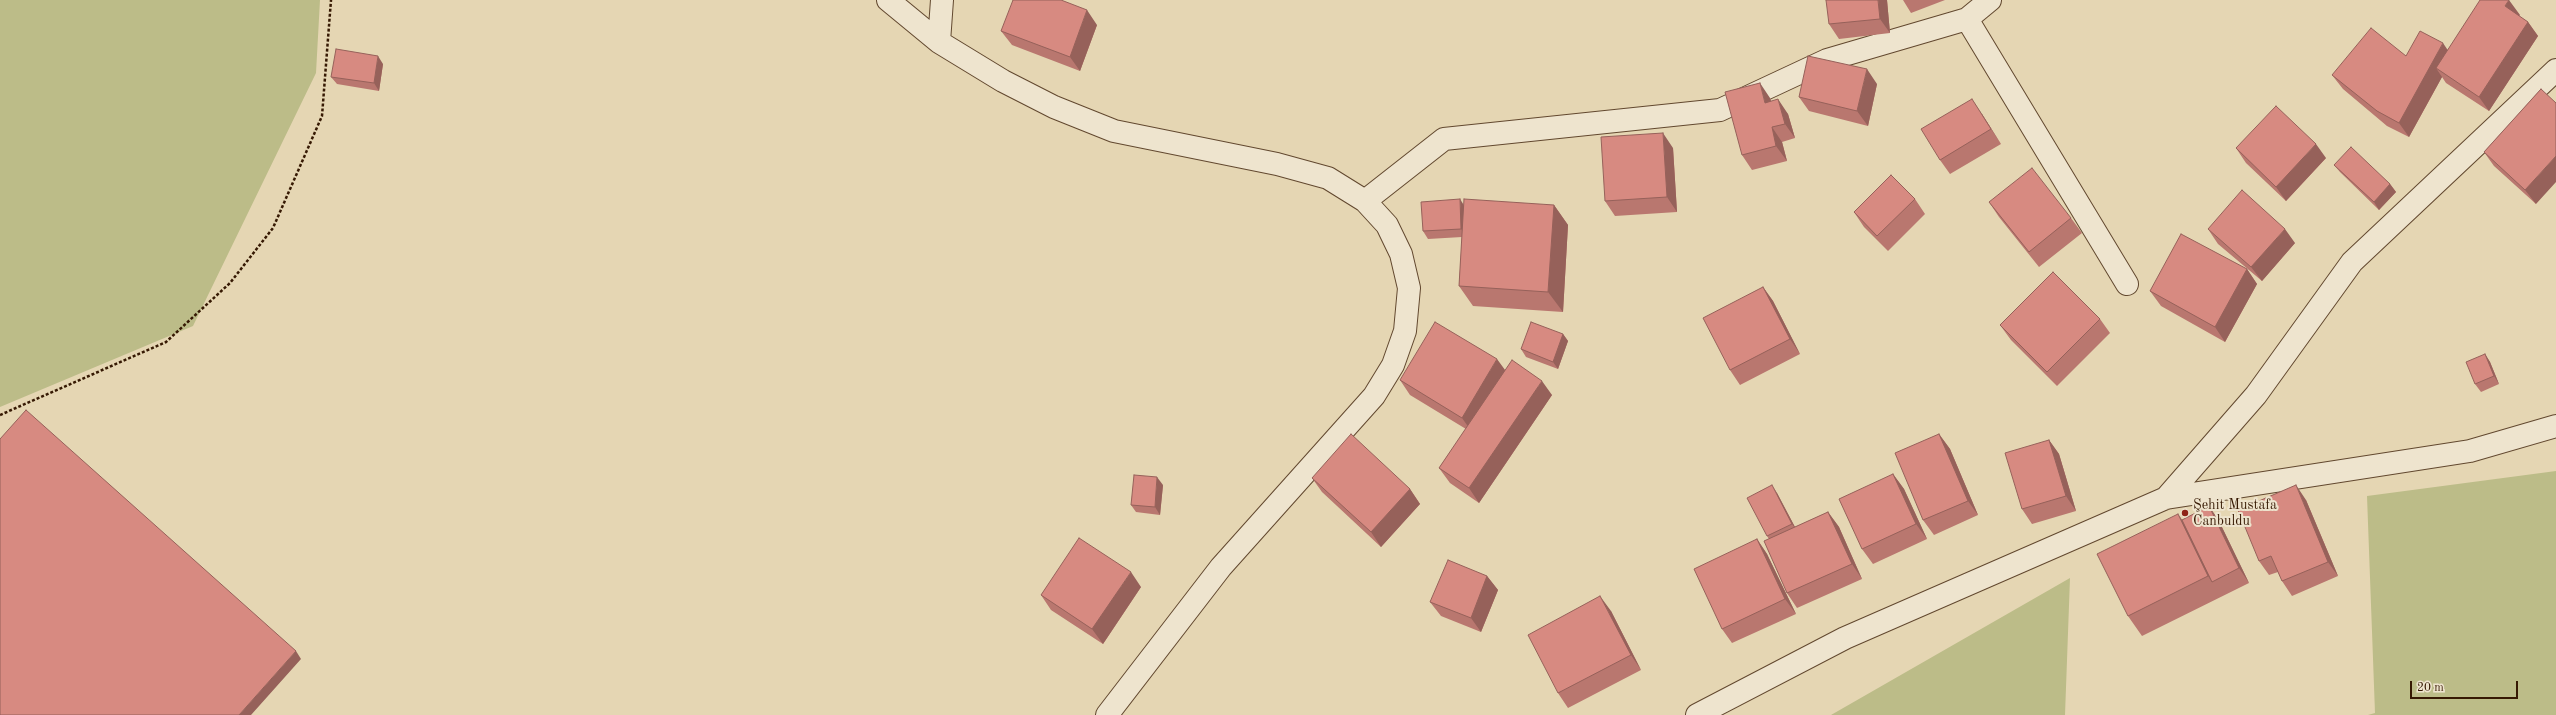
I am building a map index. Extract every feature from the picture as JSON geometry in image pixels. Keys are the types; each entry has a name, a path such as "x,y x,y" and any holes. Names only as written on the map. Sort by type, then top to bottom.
{"street":[{"path":"888,0 939,42 1003,81 1054,107 1114,131 1277,164 1328,178 1365,201 1386,225 1401,254 1409,288 1406,331 1393,365 1369,402 1221,567 1107,715"},
{"path":"939,42 942,0"},
{"path":"1365,201 1444,139 1720,110 1827,60 1967,19 1990,0"},
{"path":"1967,19 2127,284"},
{"path":"2166,498 2256,395 2352,262 2556,70"},
{"path":"1697,715 1845,638 2166,498 2470,450 2556,426"}],"path":[{"path":"0,415 166,342 230,283 273,228 322,116 331,0"}],"green space":[{"path":"0,0 320,0 316,73 193,326 0,407"},
{"path":"2556,471 2556,715 2368,715 2375,713 2367,496"},
{"path":"2070,578 2065,715 1831,715"}],"building":[{"path":"1013,0 1061,0 1087,10 1070,57 1001,31"},
{"path":"1826,0 1878,0 1880,19 1829,24"},
{"path":"2480,0 2509,0 2505,6 2528,22 2479,97 2436,68"},
{"path":"2371,28 2406,56 2420,31 2443,43 2399,123 2377,111 2332,75"},
{"path":"336,49 378,56 374,83 331,77"},
{"path":"1808,56 1867,69 1857,111 1799,97"},
{"path":"1760,83 1765,103 1778,99 1785,124 1772,127 1776,146 1742,155 1725,92"},
{"path":"2541,89 2556,103 2556,156 2525,190 2484,152"},
{"path":"1972,99 1991,129 1940,160 1921,129"},
{"path":"2276,106 2316,144 2276,187 2236,148"},
{"path":"1663,133 1667,197 1605,201 1601,137"},
{"path":"2351,147 2390,184 2374,202 2334,165"},
{"path":"2032,168 2071,218 2029,252 1989,202"},
{"path":"1891,175 1915,199 1877,236 1854,212"},
{"path":"2242,190 2285,229 2251,267 2208,229"},
{"path":"1460,199 1461,229 1423,231 1421,202"},
{"path":"1464,199 1554,205 1548,292 1459,286"},
{"path":"2181,234 2247,269 2215,327 2150,291"},
{"path":"2053,272 2100,319 2047,372 2000,325"},
{"path":"1763,287 1790,339 1730,370 1703,318"},
{"path":"1435,322 1497,359 1462,418 1400,380"},
{"path":"1531,322 1563,334 1553,362 1521,349"},
{"path":"2485,354 2494,376 2475,384 2466,362"},
{"path":"1512,360 1542,381 1469,488 1439,468"},
{"path":"26,410 296,651 239,715 0,715 0,439"},
{"path":"1351,434 1410,489 1371,532 1312,478"},
{"path":"1939,434 1968,501 1923,520 1895,453"},
{"path":"2049,440 2066,496 2022,509 2005,453"},
{"path":"1893,474 1916,524 1862,549 1839,499"},
{"path":"1134,475 1157,477 1155,507 1131,505"},
{"path":"1772,485 1792,524 1767,536 1747,498"},
{"path":"2296,485 2328,562 2282,581 2271,556 2259,561 2238,510"},
{"path":"2209,506 2239,568 2212,582 2182,520"},
{"path":"1828,512 1852,564 1787,593 1764,541"},
{"path":"2178,514 2208,576 2128,616 2097,554"},
{"path":"1079,538 1131,572 1092,629 1041,595"},
{"path":"1757,539 1785,599 1722,629 1694,569"},
{"path":"1448,560 1487,576 1471,618 1430,602"},
{"path":"1600,596 1631,655 1558,693 1528,635"}],"place":[{"name":"Şehit Mustafa Canbuldu","path":"2185,513"}]}
